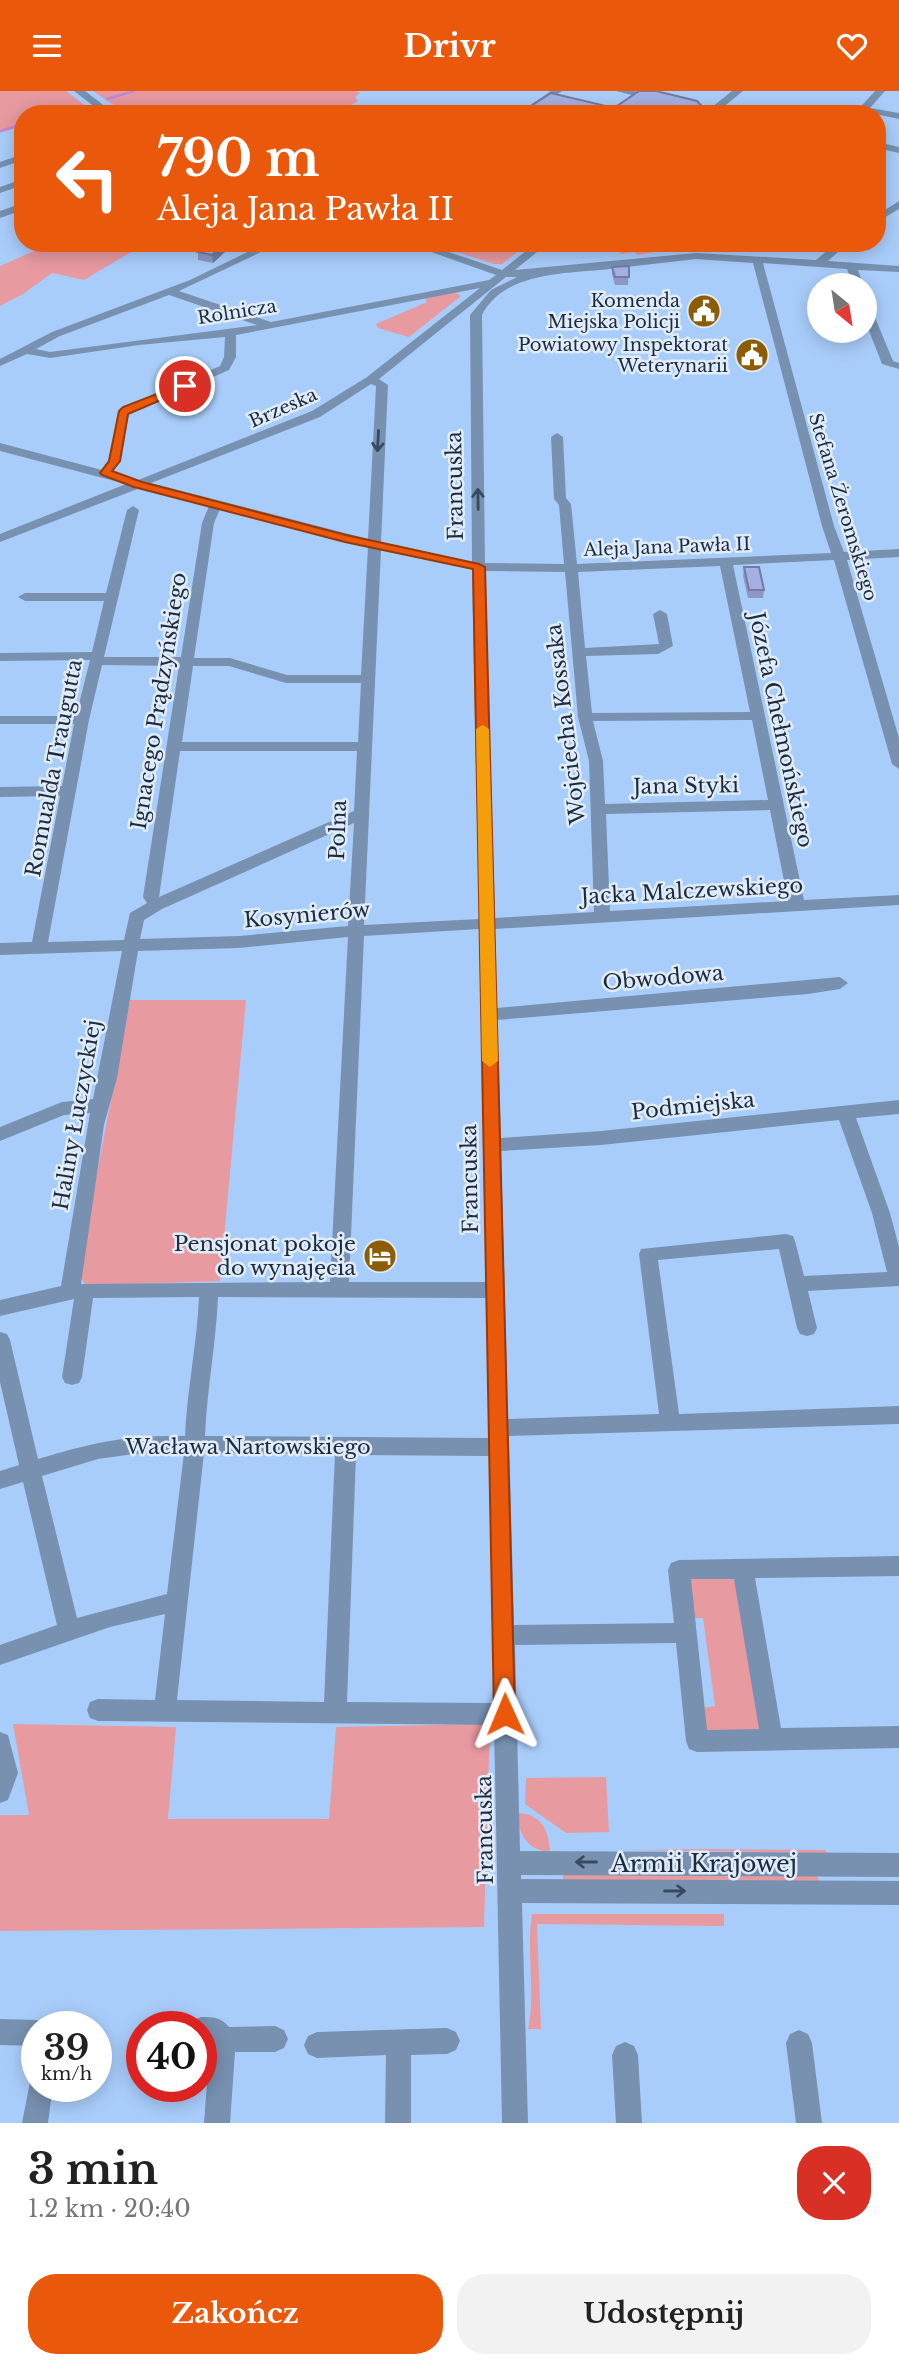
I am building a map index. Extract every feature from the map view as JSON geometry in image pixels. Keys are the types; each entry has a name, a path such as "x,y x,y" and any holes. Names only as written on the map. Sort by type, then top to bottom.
{"street":[{"path":"79,91 98,105"},
{"path":"536,105 557,91"},
{"path":"621,91 662,99"},
{"path":"720,105 738,91"},
{"path":"867,105 880,91"},
{"path":"673,102 684,105"},
{"path":"0,363 95,318 170,292 256,252"},
{"path":"438,252 503,274 542,273 705,256 899,269"},
{"name":"Brzeska","path":"0,538 316,414 371,379 531,252"},
{"path":"705,256 709,252"},
{"path":"819,263 832,252"},
{"name":"Stefana Żeromskiego","path":"757,259 804,440 899,764"},
{"path":"851,266 854,273"},
{"name":"Francuska","path":"515,2123 479,567 476,316 486,301 508,282 542,273"},
{"name":"Rolnicza","path":"25,350 50,355 139,342 232,333 490,283"},
{"name":"Rolnicza","path":"452,289 475,295"},
{"path":"170,292 270,326"},
{"path":"106,473 114,461 123,413 225,368 230,357 232,333"},
{"path":"877,337 888,365 899,366"},
{"name":"Polna","path":"339,1289 382,385 371,379"},
{"name":"Aleja Jana Pawła II","path":"556,437 560,499 565,504 570,568"},
{"name":"Aleja Jana Pawła II","path":"0,447 373,545 479,567 570,568 899,554"},
{"name":"Ignacego Prądzyńskiego","path":"156,905 151,897 185,663 208,523 211,512 217,505"},
{"name":"Romualda Traugutta","path":"39,948 82,720 133,510"},
{"name":"Józefa Chełmońskiego","path":"726,562 797,906"},
{"name":"Wojciecha Kossaka","path":"570,568 585,717 596,761 602,918"},
{"path":"25,597 112,597"},
{"path":"578,652 658,650 666,646 660,614"},
{"path":"0,657 230,662 286,679 367,680"},
{"path":"585,717 756,716"},
{"path":"0,720 82,720"},
{"path":"173,747 364,746"},
{"path":"0,792 70,791"},
{"name":"Jana Styki","path":"599,809 775,805"},
{"path":"131,946 136,916 361,814"},
{"name":"Jacka Malczewskiego","path":"487,924 899,900"},
{"name":"Kosynierów","path":"0,949 260,941 356,931 487,924"},
{"name":"Haliny Łuczyckiej","path":"72,1377 77,1291 96,1125 131,946"},
{"name":"Obwodowa","path":"489,1015 840,983"},
{"path":"0,1134 62,1109 101,1105"},
{"name":"Podmiejska","path":"492,1145 601,1138 899,1107"},
{"path":"796,1284 898,1279 881,1213 845,1113"},
{"path":"670,1423 648,1254 786,1241 807,1328"},
{"path":"165,1711 195,1443 197,1389 207,1338 209,1290"},
{"path":"0,1308 77,1291 495,1290"},
{"path":"0,1340 69,1631"},
{"name":"Wacława Nartowskiego","path":"0,1480 99,1450 141,1444 346,1446 670,1423 899,1415"},
{"path":"335,1714 346,1446"},
{"path":"899,1566 679,1570 697,1741 899,1737"},
{"path":"743,1570 772,1740"},
{"path":"0,1655 69,1631 178,1601"},
{"path":"504,1635 685,1633"},
{"path":"98,1710 505,1714"},
{"path":"0,1743 7,1773 0,1791"},
{"name":"Armii Krajowej","path":"509,1863 899,1865"},
{"path":"841,1865 844,1892"},
{"name":"Armii Krajowej","path":"509,1891 899,1893"},
{"path":"0,2032 21,2033"},
{"path":"217,2035 275,2039"},
{"path":"317,2045 447,2041"},
{"path":"398,2123 399,2042"},
{"path":"799,2043 809,2123"},
{"path":"625,2055 629,2123"},
{"path":"35,2123 38,2102"},
{"path":"216,2102 217,2123"}],"shaded area":[{"path":"0,91 66,91 84,105 14,105 14,129 0,133"},
{"path":"93,91 360,93 355,97 358,101 351,105 114,105"},
{"path":"32,252 131,252 84,280 52,273 23,294 0,306 0,266"},
{"path":"457,252 517,252 502,264"},
{"path":"634,252 656,252 638,255"},
{"path":"454,292 461,296 409,337 378,328 376,324 427,302 425,298"},
{"path":"130,1000 246,1000 220,1281 86,1286 78,1273"},
{"path":"698,1576 733,1578 737,1581 760,1730 706,1731 700,1708 715,1706 703,1618 690,1618 690,1579"},
{"path":"13,1724 176,1727 168,1819 329,1819 336,1727 490,1724 484,1927 0,1931 0,1815 29,1815"},
{"path":"606,1777 609,1832 566,1833 525,1804 526,1778"},
{"path":"517,1813 533,1816 538,1820 546,1830 550,1852 530,1845 522,1834"},
{"path":"629,1850 825,1850 827,1853"},
{"path":"563,1871 817,1873 819,1881 563,1880"},
{"path":"532,1914 724,1914 724,1926 537,1924 541,2029 528,2029"}],"building":[{"path":"639,91 656,91 697,101 701,105 618,105"},
{"path":"551,93 601,105 533,105"},
{"path":"629,266 629,277 615,277 612,267"},
{"path":"744,567 759,567 764,590 749,590"}],"waterway":[{"path":"107,99 134,91"},
{"path":"0,131 14,127"}],"slow traffic":[{"path":"483,729 490,1061"}],"place":[{"name":"Komenda Miejska Policji","path":"704,311"},
{"name":"Powiatowy Inspektorat Weterynarii","path":"752,355"},
{"name":"Pensjonat pokoje do wynajęcia","path":"380,1256"}],"route":[{"path":"185,386 147,400 123,413 114,461 106,473 138,484 345,538 479,567 505,1714"}]}
